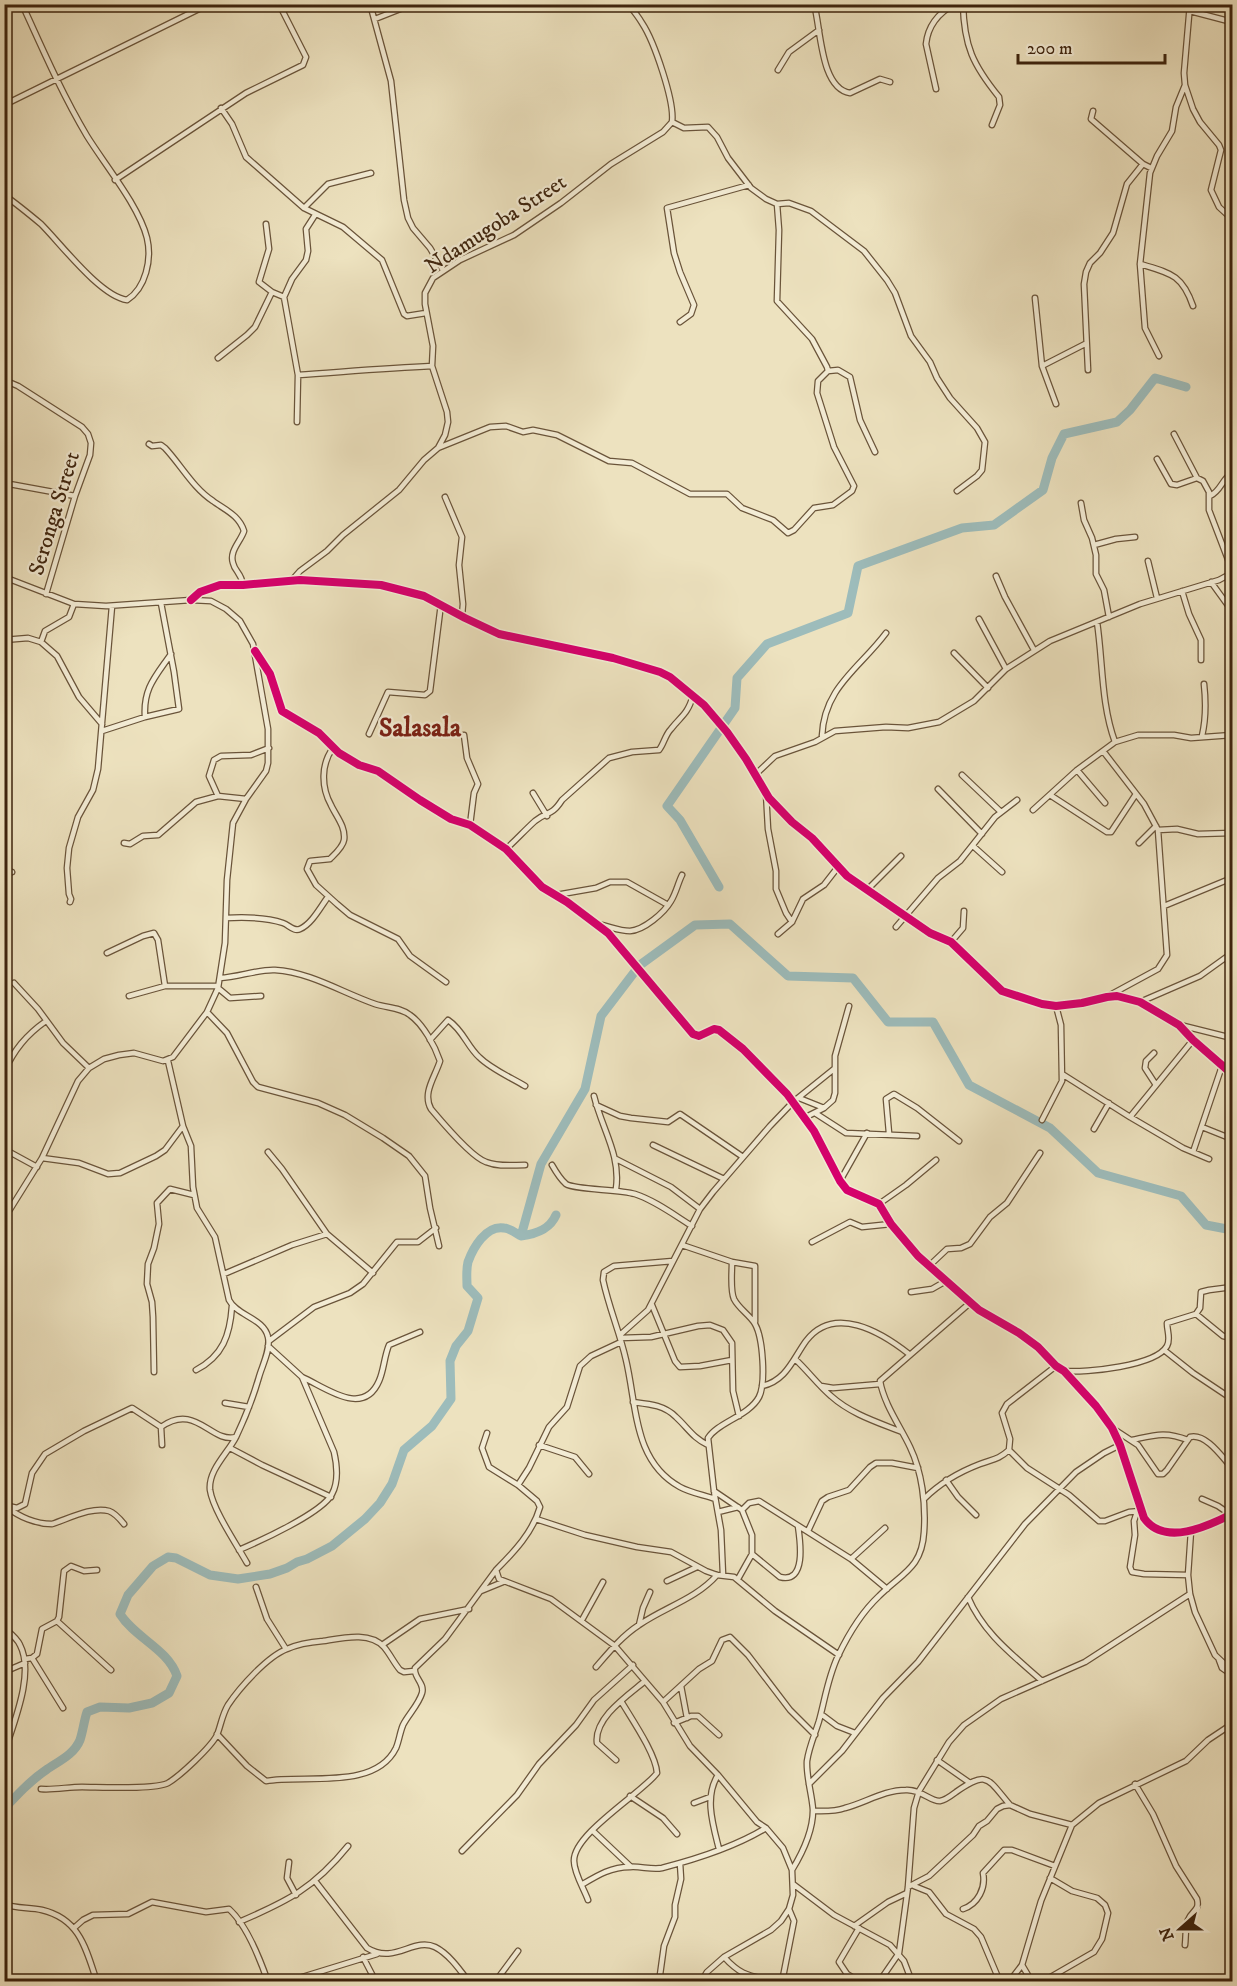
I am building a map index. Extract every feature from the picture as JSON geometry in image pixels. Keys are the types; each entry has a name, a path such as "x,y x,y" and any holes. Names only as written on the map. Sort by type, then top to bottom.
{"street":[{"path":"4,195 39,223 111,294 119,299 127,300 133,296 143,282 148,242 138,217 86,134 22,4"},
{"path":"4,105 209,4"},
{"path":"115,180 250,90 303,65 306,57 279,4"},
{"path":"370,4 390,81 408,218 443,270"},
{"path":"375,19 413,4"},
{"path":"628,4 643,23 650,38 672,105 672,122 684,128 708,127 749,185 766,199 777,204 789,203 811,211 864,251 887,279 895,292 911,336 930,362 950,398 977,428 985,442 982,470 957,491"},
{"path":"814,4 821,49 827,68 834,83 842,92 850,93 880,79 890,82"},
{"path":"936,89 926,44 927,37 938,16 955,4"},
{"path":"963,4 970,55 999,97 998,114 992,125"},
{"path":"1190,4 1185,86 1200,122 1219,145 1221,156 1211,190 1219,207 1233,219"},
{"path":"1190,11 1233,22"},
{"path":"778,70 789,52 819,30"},
{"path":"1159,356 1145,328 1140,264 1151,168 1175,124 1176,106 1185,86"},
{"path":"221,108 232,124 246,157 304,208 343,227 382,260 404,314 407,316 426,313"},
{"path":"1093,111 1091,119 1143,164 1151,168"},
{"name":"Ndamugoba Street","path":"292,580 399,490 424,460 438,448 448,422 432,366 433,346 426,313 425,293 428,284 443,270 460,260 514,235 561,203 611,164 663,132 672,122"},
{"path":"1088,370 1085,344 1084,279 1086,272 1113,233 1127,184 1143,164"},
{"path":"304,208 327,184 371,173"},
{"path":"680,321 691,314 694,306 674,253 668,208 749,185"},
{"path":"777,204 779,230 777,301 812,339 828,371"},
{"path":"297,422 298,375 284,297 292,279 306,260 308,250 306,229 315,215"},
{"path":"266,224 269,249 259,282 272,292 284,297"},
{"path":"1140,264 1179,279 1186,288 1193,306"},
{"path":"218,358 255,327 272,292"},
{"path":"1035,297 1042,366 1056,404"},
{"path":"1042,366 1085,344"},
{"path":"298,375 432,366"},
{"path":"438,448 479,430 498,426 506,426 517,431 533,430 557,435 603,459 632,463 690,494 727,494 742,508 773,520 788,533 814,508 833,505 854,488 834,447 817,393 819,381 828,371 837,370 850,377 860,420 875,452"},
{"name":"Seronga Street","path":"4,380 55,408 82,427 91,443 90,455 75,496 46,594"},
{"path":"756,774 775,756 815,742 835,730 908,728 939,722 974,701 1006,669 1034,650 1109,617 1157,598 1211,582 1233,571 1211,516 1210,496 1203,481 1197,478 1174,434"},
{"path":"149,444 161,445 165,448 210,499 226,508 238,519 244,531 233,550 232,562 241,575 243,585"},
{"path":"1157,459 1171,484 1177,485 1197,478"},
{"path":"1210,496 1215,494 1224,479 1233,473"},
{"path":"4,483 75,496"},
{"path":"445,498 462,537 459,565 462,616"},
{"path":"1081,503 1084,520 1094,545 1096,574 1104,590 1109,617"},
{"path":"1094,545 1135,537"},
{"path":"1148,561 1157,598"},
{"path":"996,576 1009,606 1034,650"},
{"path":"4,577 74,604 112,606 191,600 211,601 226,609 240,621 249,635 255,651 276,688 280,710 319,733 339,753 359,765 378,771 451,819 470,825 506,849 542,887 608,933 693,1034 699,1036 714,1029 726,1034 744,1049 793,1102 823,1147 840,1181 848,1190 879,1204 891,1224 918,1256 971,1302 1038,1347 1096,1406 1112,1428 1120,1445 1139,1511 1147,1523 1175,1532 1191,1531 1232,1514"},
{"path":"191,600 200,592 212,587 292,580 318,583 348,582 391,587 424,596 499,634 651,668 670,677 704,705 727,732 775,805 812,838 847,876 930,933 951,942 1006,993 1056,1006 1117,996 1140,1002 1179,1025 1233,1074"},
{"path":"1211,582 1233,611"},
{"path":"1182,591 1201,640 1201,660"},
{"path":"102,731 145,717 179,710 161,603"},
{"path":"41,642 45,630 69,618 74,610 74,604"},
{"path":"369,734 388,692 425,695 430,691 441,604"},
{"path":"70,902 67,868 69,848 78,817 93,790 98,769 112,606"},
{"path":"979,619 1006,669"},
{"path":"1097,622 1105,710 1115,742"},
{"path":"822,736 824,718 839,685 877,646 886,633"},
{"path":"4,640 28,638 41,642 60,659 79,697 102,724"},
{"path":"4,1219 37,1167 78,1081 89,1068 104,1059 134,1053 156,1060 168,1060 173,1057 207,1012 220,978 233,824 246,799 266,771 268,729 255,651"},
{"path":"954,653 988,687"},
{"path":"145,717 144,705 147,690 171,654"},
{"path":"1203,736 1206,718 1204,684"},
{"path":"506,849 538,819 547,816 609,758 632,752 659,750 669,730 688,710 693,696"},
{"path":"464,735 467,758 478,784 474,793 470,825"},
{"path":"1033,810 1077,770 1115,742 1138,735 1174,735 1191,738 1233,735"},
{"path":"333,747 326,760 324,783 330,805 343,831 344,840 330,859 310,861 307,869 316,885 350,915 398,939 410,956 446,982"},
{"path":"218,796 209,776 214,760 221,756 251,755 268,748"},
{"path":"1103,751 1136,794 1157,828 1167,955 1164,963 1158,969 1107,997"},
{"path":"1077,770 1105,803"},
{"path":"962,775 1000,812"},
{"path":"938,789 982,834"},
{"path":"766,791 766,813 776,871 776,889 792,921"},
{"path":"533,793 547,816"},
{"path":"1050,795 1107,832 1111,831 1136,794"},
{"path":"124,843 130,844 143,836 158,835 191,806 218,796 246,799"},
{"path":"896,927 938,878 960,861 1000,812 1017,800"},
{"path":"1139,843 1157,828 1178,829 1198,834 1233,833"},
{"path":"973,846 1002,872"},
{"path":"867,890 901,856"},
{"path":"778,934 792,921 803,899 824,885 838,867"},
{"path":"4,874 12,872"},
{"path":"599,925 624,931 638,929 658,916 668,905 682,874"},
{"path":"1164,906 1233,878"},
{"path":"556,895 596,888 610,882 627,882 668,905"},
{"path":"226,918 255,918 286,924 295,930 300,929 315,915 328,897"},
{"path":"951,942 963,928 964,911"},
{"path":"107,953 154,933 158,940 165,986"},
{"path":"1140,1002 1200,976 1233,953"},
{"path":"220,978 278,970 311,978 362,1000 410,1014 430,1040 440,1061 427,1093 427,1103 431,1109 472,1155 486,1162 525,1165"},
{"path":"14,983 38,1009 74,1056 89,1068"},
{"path":"129,996 165,986 218,987 230,998 261,996"},
{"path":"804,1118 824,1108 833,1100 838,1041 849,1006"},
{"path":"1042,1120 1058,1090 1062,1074 1061,1025 1056,1006"},
{"path":"207,1012 227,1033 253,1082 258,1086 318,1103 345,1115 410,1156 425,1176 439,1246"},
{"path":"430,1040 448,1020 461,1031 472,1050 481,1059 525,1086"},
{"path":"4,1072 21,1041 46,1021"},
{"path":"1179,1025 1233,1038"},
{"path":"1130,1117 1193,1040"},
{"path":"1154,1053 1146,1061 1145,1068 1156,1085"},
{"path":"168,1060 183,1126 191,1146 197,1208 215,1237 232,1306 230,1330 225,1341 211,1361 196,1370"},
{"path":"1193,1152 1222,1066"},
{"path":"518,1485 549,1427 567,1407 580,1366 591,1356 620,1338 652,1305 700,1209 793,1102 834,1069"},
{"path":"1062,1074 1130,1117 1209,1160"},
{"path":"889,1133 886,1099 894,1094 917,1108 959,1141"},
{"path":"594,1096 616,1159 618,1176 616,1189"},
{"path":"799,1098 824,1108"},
{"path":"1094,1129 1109,1103"},
{"path":"596,1105 620,1116 668,1122 680,1114 743,1157"},
{"path":"815,1113 846,1132 917,1136"},
{"path":"42,1158 79,1163 108,1174 120,1173 165,1150 183,1126"},
{"path":"1202,1127 1233,1139"},
{"path":"840,1181 867,1133"},
{"path":"653,1145 724,1179"},
{"path":"4,1149 37,1167"},
{"path":"268,1152 327,1234 373,1273"},
{"path":"929,1266 947,1249 961,1248 970,1244 990,1217 1007,1203 1040,1153"},
{"path":"616,1159 671,1187 700,1209"},
{"path":"879,1204 936,1160"},
{"path":"552,1166 569,1186 616,1189 647,1198 692,1226"},
{"path":"154,1372 152,1302 147,1284 148,1264 159,1224 157,1203 170,1189 194,1195"},
{"path":"813,1242 850,1222 862,1227 891,1224"},
{"path":"268,1343 314,1306 350,1293 363,1284 397,1242 418,1242 436,1228"},
{"path":"224,1274 292,1245 327,1234"},
{"path":"596,1667 639,1625 689,1598 720,1575 718,1512 708,1445 711,1434 739,1416 758,1399 762,1386 762,1352 755,1323 755,1266 732,1262 682,1245"},
{"path":"673,1261 614,1266 602,1275 620,1338 641,1440 649,1457 667,1478 681,1488 715,1499"},
{"path":"732,1262 735,1300 755,1323"},
{"path":"911,1292 932,1289 946,1281"},
{"path":"1064,1371 1078,1372 1132,1364 1155,1357 1164,1350 1169,1342 1167,1323 1196,1314 1200,1308 1201,1292 1233,1287"},
{"path":"792,1870 810,1831 813,1811 808,1758 829,1677 861,1618 878,1597 919,1558 925,1530 924,1499 918,1468 880,1384 881,1379 971,1302"},
{"path":"652,1305 680,1367 732,1360"},
{"path":"232,1306 258,1323 265,1331 268,1343 249,1407 236,1437 213,1475 210,1489 216,1507 247,1563"},
{"path":"1196,1314 1223,1336 1233,1338"},
{"path":"762,1386 778,1380 816,1330 833,1323 846,1323 879,1332 909,1354"},
{"path":"620,1338 665,1334 698,1326 717,1326 732,1342 733,1391 739,1416"},
{"path":"268,1343 302,1377 338,1397 354,1398 368,1396 374,1391 380,1379 389,1345 420,1332"},
{"path":"1164,1350 1192,1373 1233,1399"},
{"path":"795,1359 843,1406 902,1432"},
{"path":"924,1499 946,1480 980,1464 996,1460 1009,1450 1010,1439 1003,1410 1007,1404 1056,1366"},
{"path":"239,1550 283,1528 322,1505 331,1497 336,1478 334,1452 302,1377"},
{"path":"821,1386 833,1388 880,1384"},
{"path":"633,1402 662,1407 678,1418 693,1437 708,1445"},
{"path":"225,1403 249,1407"},
{"path":"4,1506 17,1508 25,1504 32,1473 40,1460 53,1449 84,1431 132,1408 161,1427"},
{"path":"161,1427 176,1420 192,1420 202,1423 222,1437 228,1439 236,1437"},
{"path":"161,1427 162,1445"},
{"path":"1112,1428 1132,1440 1160,1474 1163,1474 1171,1465 1193,1436 1205,1441 1233,1468"},
{"path":"41,1789 127,1787 135,1789 142,1786 167,1784 199,1757 217,1734 223,1716 235,1696 255,1674 286,1649 321,1641 361,1637 375,1640 382,1645 400,1670 414,1671 445,1639 536,1519 539,1504 518,1485 489,1467 482,1448 488,1433"},
{"path":"1132,1440 1155,1434 1188,1440"},
{"path":"539,1445 574,1457 589,1474"},
{"path":"809,1784 842,1751 883,1698 918,1662 1025,1524 1086,1463 1120,1445"},
{"path":"230,1448 331,1497"},
{"path":"1009,1450 1027,1468 1083,1506 1099,1521 1139,1511"},
{"path":"808,1531 822,1501 849,1490 870,1467 876,1464 892,1463 918,1468"},
{"path":"946,1480 958,1497 976,1515"},
{"path":"714,1491 740,1509 752,1536 752,1554 738,1579"},
{"path":"1202,1499 1232,1514"},
{"path":"718,1512 740,1509 749,1503 759,1502 851,1559 887,1589"},
{"path":"4,1506 16,1514 45,1524 103,1511 111,1512 124,1524"},
{"path":"1139,1511 1134,1521 1135,1535 1130,1567 1132,1572 1188,1575"},
{"path":"536,1519 603,1539 671,1552 681,1555 697,1567 738,1579 775,1611 839,1655"},
{"path":"752,1554 780,1577 788,1577 795,1572 801,1556 798,1526"},
{"path":"851,1559 885,1528"},
{"path":"1191,1531 1188,1575 1190,1594 1200,1623 1222,1668 1233,1673"},
{"path":"4,1672 37,1654 40,1634 44,1627 57,1621 64,1571 71,1566 84,1571 97,1570"},
{"path":"667,1581 697,1567"},
{"path":"496,1570 503,1582"},
{"path":"479,1593 503,1582 516,1584 551,1599 615,1646 663,1702 690,1746 783,1848 792,1870 793,1895 789,1909 771,1930 724,1958 707,1972 701,1982"},
{"path":"582,1620 603,1582"},
{"path":"256,1587 267,1619 286,1649"},
{"path":"639,1625 650,1592"},
{"path":"879,1982 899,1953 909,1888 914,1808 919,1791 949,1742 964,1725 1001,1699 1085,1662 1190,1594"},
{"path":"968,1597 979,1619 990,1633 1042,1681"},
{"path":"382,1645 420,1619 469,1609"},
{"path":"57,1621 111,1670"},
{"path":"4,1628 19,1642 25,1661 22,1698 4,1754"},
{"path":"663,1702 699,1669 712,1661 722,1640 730,1637 741,1647 790,1710 815,1735"},
{"path":"32,1658 63,1708"},
{"path":"462,1851 517,1795 538,1764 576,1725 594,1700 633,1665"},
{"path":"217,1734 247,1766 266,1781 333,1779 364,1773 383,1762 396,1748 402,1728 422,1694 422,1684 414,1671"},
{"path":"616,1760 596,1741 605,1717 645,1681"},
{"path":"681,1686 687,1718"},
{"path":"588,1900 573,1863 578,1847 611,1812 656,1775 657,1770 651,1753 621,1701"},
{"path":"821,1714 837,1726 855,1733"},
{"path":"674,1723 695,1716 702,1718 718,1736"},
{"path":"1009,1982 1022,1965 1050,1878 1072,1825 1099,1803 1186,1761 1208,1740 1233,1724"},
{"path":"937,1760 970,1783"},
{"path":"718,1775 712,1785 710,1797 719,1850"},
{"path":"813,1811 844,1809 894,1791 919,1791 938,1801 980,1779 990,1782 1010,1805 1030,1814 1072,1825"},
{"path":"1136,1784 1153,1814 1176,1866 1197,1899 1197,1911 1190,1916 1187,1922 1185,1945"},
{"path":"630,1796 663,1818 677,1834"},
{"path":"694,1803 710,1797"},
{"path":"860,1982 848,1974 839,1962 856,1927 888,1902 929,1876 998,1809 1010,1805"},
{"path":"583,1884 612,1868 630,1866 662,1868 680,1863 719,1850 766,1828"},
{"path":"593,1831 630,1866"},
{"path":"239,1922 296,1895 315,1881 348,1846"},
{"path":"963,1909 968,1907 982,1892 983,1873 1004,1850 1012,1850 1055,1866"},
{"path":"289,1862 287,1878 296,1895"},
{"path":"659,1982 663,1946 675,1917 675,1905 681,1879 680,1863"},
{"path":"1042,1982 1094,1952 1102,1938 1108,1913 1105,1905 1097,1898 1072,1891 1050,1878"},
{"path":"315,1881 367,1948 377,1954"},
{"path":"793,1884 834,1915 877,1937 899,1953 912,1982"},
{"path":"909,1888 929,1892 946,1914 974,1929 981,1937 1000,1982"},
{"path":"74,1928 93,1915 128,1914 158,1901 206,1912 229,1909 253,1946 268,1982"},
{"path":"4,1904 53,1913 66,1920 86,1946 97,1982"},
{"path":"724,1958 745,1975 780,1982 794,1921 789,1909"},
{"path":"286,1982 363,1957 377,1954 387,1955 428,1946 436,1948 447,1956 469,1982"},
{"path":"495,1982 518,1952"},
{"path":"363,1957 376,1982"},
{"path":"1022,1965 1032,1982"}],"waterway":[{"path":"719,887 680,820 667,806 735,708 737,678 767,644 848,613 858,566 962,528 994,525 1043,490 1052,458 1064,434 1117,422 1130,410 1155,378 1186,387"},
{"path":"640,965 695,925 730,924 788,976 853,978 888,1022 933,1022 969,1085 1050,1128 1098,1173 1181,1196 1206,1225 1232,1230"},
{"path":"4,943 8,938 6,936"},
{"path":"521,1236 541,1164 585,1089 601,1016 636,970"},
{"path":"4,1809 35,1779 74,1750 80,1740 87,1712 100,1707 129,1708 152,1703 169,1693 177,1676 173,1667 120,1614 128,1595 153,1566 168,1557 176,1558 210,1575 238,1579 270,1574 332,1546 365,1519 380,1503 392,1484 404,1450 432,1426 451,1399 450,1361 456,1346 468,1331 478,1298 467,1286 467,1268 473,1250 491,1230 504,1228 521,1236 532,1234 547,1227 556,1215"}],"cycle path":[{"path":"191,600 200,592 220,585 300,580 381,585 424,596 499,634 613,658 660,672 670,677 704,705 746,759 769,798 792,822 812,838 847,876 930,933 951,942 1002,991 1042,1004 1056,1006 1117,996 1140,1002 1179,1025 1232,1074"},
{"path":"255,651 270,674 282,711 319,733 339,753 359,765 378,771 451,819 470,825 506,849 542,887 567,902 608,933 693,1034 699,1036 714,1029 719,1030 743,1049 787,1094 814,1131 847,1190 879,1204 891,1224 918,1256 979,1310 1038,1347 1096,1406 1112,1428 1120,1445 1144,1518 1153,1527 1175,1533 1199,1528 1232,1514"}],"district":[{"name":"Salasala","path":"420,727"}]}
